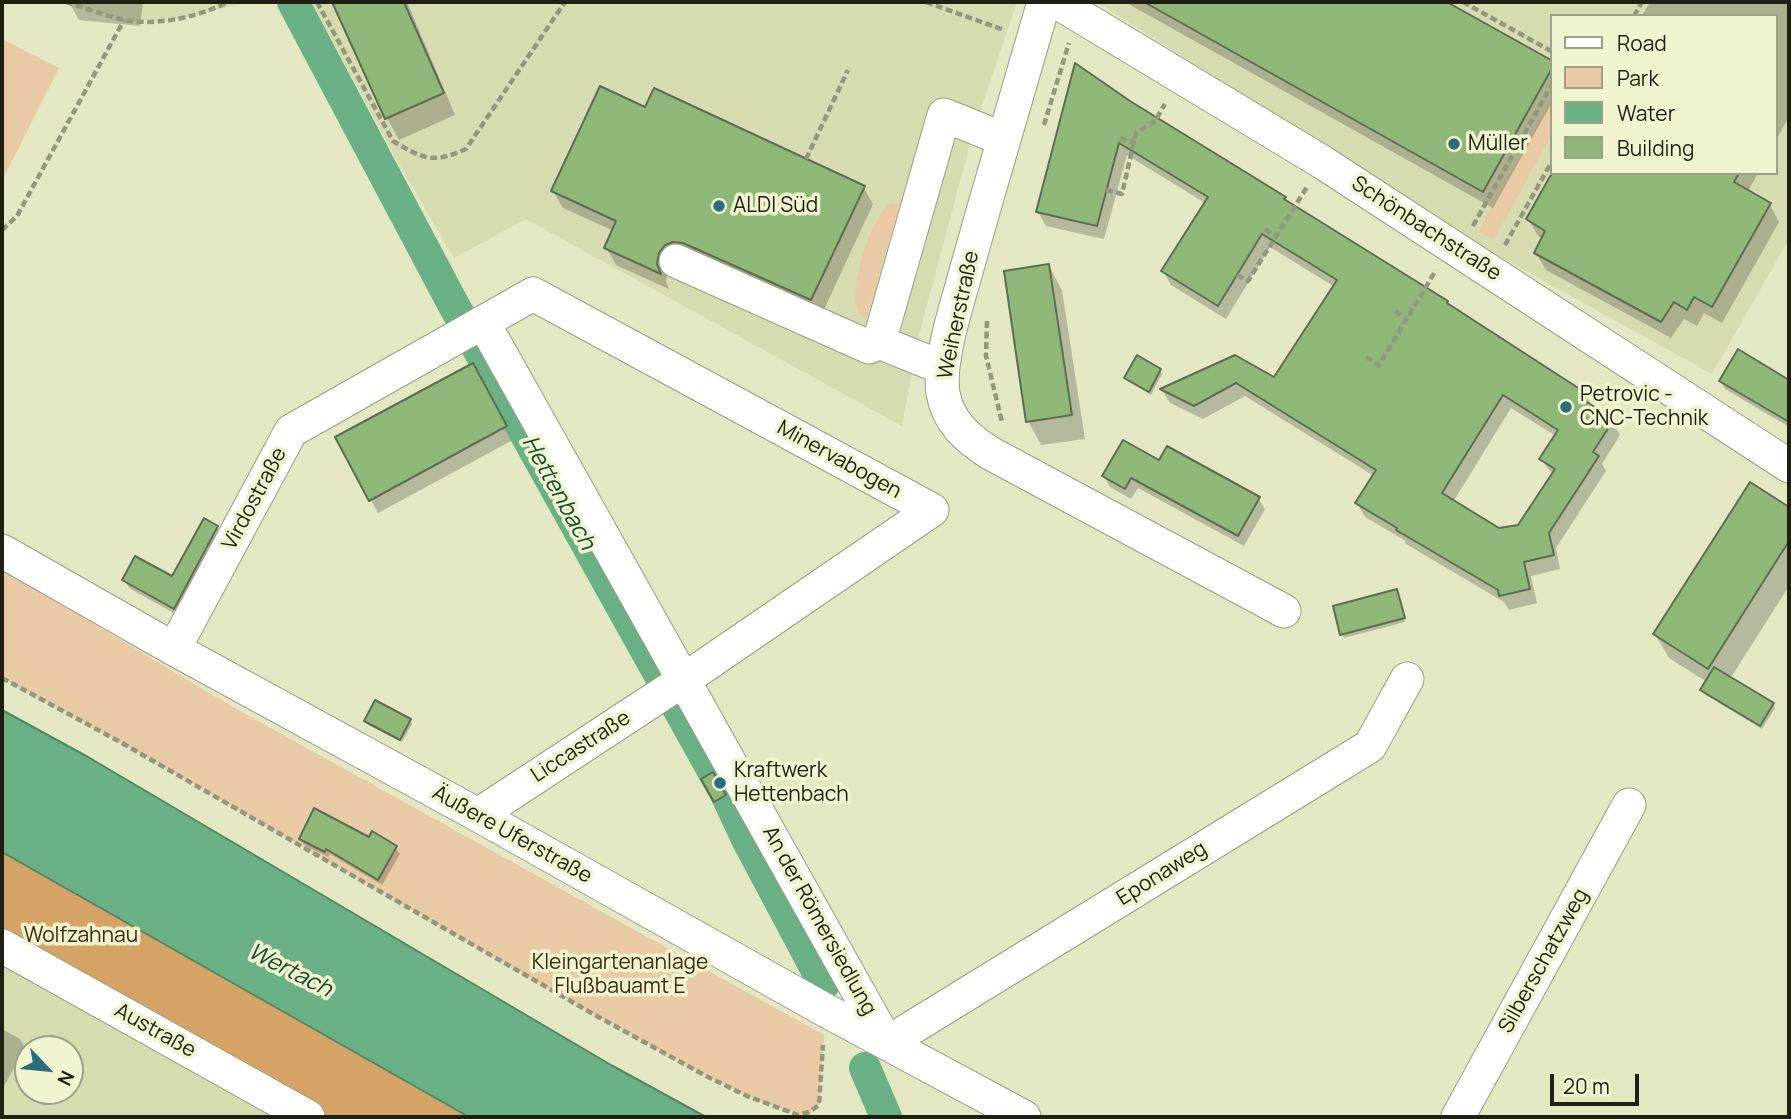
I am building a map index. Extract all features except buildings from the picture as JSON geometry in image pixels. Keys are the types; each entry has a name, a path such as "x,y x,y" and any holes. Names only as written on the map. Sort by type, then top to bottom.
{"street":[{"name":"Weiherstraße","path":"1044,2 1003,139 943,368 943,391 951,417 972,441 990,453 1284,611"},
{"name":"Schönbachstraße","path":"1067,8 1181,75 1455,248 1789,466"},
{"path":"676,261 869,347 878,342 944,115 1003,139"},
{"name":"Minervabogen","path":"483,323 533,294 932,510 685,679"},
{"name":"Virdostraße","path":"174,649 291,431 483,323"},
{"name":"An der Römersiedlung","path":"483,323 887,1043"},
{"path":"878,342 943,368"},
{"name":"Äußere Uferstraße","path":"2,551 825,1010 1024,1117"},
{"path":"174,649 191,617 204,610 229,564"},
{"name":"Liccastraße","path":"478,815 685,679"},
{"name":"Eponaweg","path":"887,1043 1370,746 1407,679"},
{"name":"Silberschatzweg","path":"1458,1117 1629,805"},
{"name":"Austraße","path":"2,946 307,1117"}],"path":[{"path":"66,2 124,20 180,19 228,2"},
{"path":"317,2 393,141 413,153 431,159 448,157 466,149 565,2"},
{"path":"926,2 1032,41"},
{"path":"1463,2 1550,50"},
{"path":"1042,130 1067,8"},
{"path":"2,230 17,216 124,20"},
{"path":"806,159 848,70"},
{"path":"1106,190 1122,194 1136,133 1155,121 1181,75"},
{"path":"1366,357 1378,365 1455,248 1550,88"},
{"path":"1120,138 1135,143"},
{"path":"1490,271 1550,165"},
{"path":"1237,275 1248,281 1308,184"},
{"path":"1265,229 1276,236"},
{"path":"988,311 986,356 1003,429"},
{"path":"1395,311 1407,318"},
{"path":"2,678 122,743 595,1015 706,1076 774,1107 798,1115 810,1112 819,1105 825,1010"}],"shaded area":[{"path":"66,2 247,2 180,19 144,21 124,20"},
{"path":"311,2 1017,2 974,129 920,331 902,426 526,219 454,258 400,166"},
{"path":"1097,2 1789,2 1789,239 1712,374 1486,249"},
{"path":"2,959 284,1117 2,1117"}],"green space":[{"path":"2,39 59,68 2,181"},
{"path":"1550,101 1550,138 1494,239 1478,231"},
{"path":"891,203 899,206 866,319 859,312 856,301 859,271 876,222"},
{"name":"Kleingartenanlage Flußbauamt E","path":"2,569 231,706 824,1035 819,1105 798,1115 747,1096 706,1076 122,743 2,678"},
{"name":"Wolfzahnau","path":"2,852 469,1117 329,1117 2,932"}],"water":[{"name":"Wertach","path":"2,710 88,757 611,1065 706,1117 469,1117 2,852"}],"waterway":[{"name":"Hettenbach","path":"293,2 452,302 727,796 824,984"},
{"name":"Hettenbach","path":"865,1068 886,1117"}],"place":[{"name":"Müller","path":"1454,144"},
{"name":"ALDI Süd","path":"719,206"},
{"name":"Petrovic - CNC-Technik","path":"1566,407"},
{"name":"Kraftwerk Hettenbach","path":"720,783"}]}
